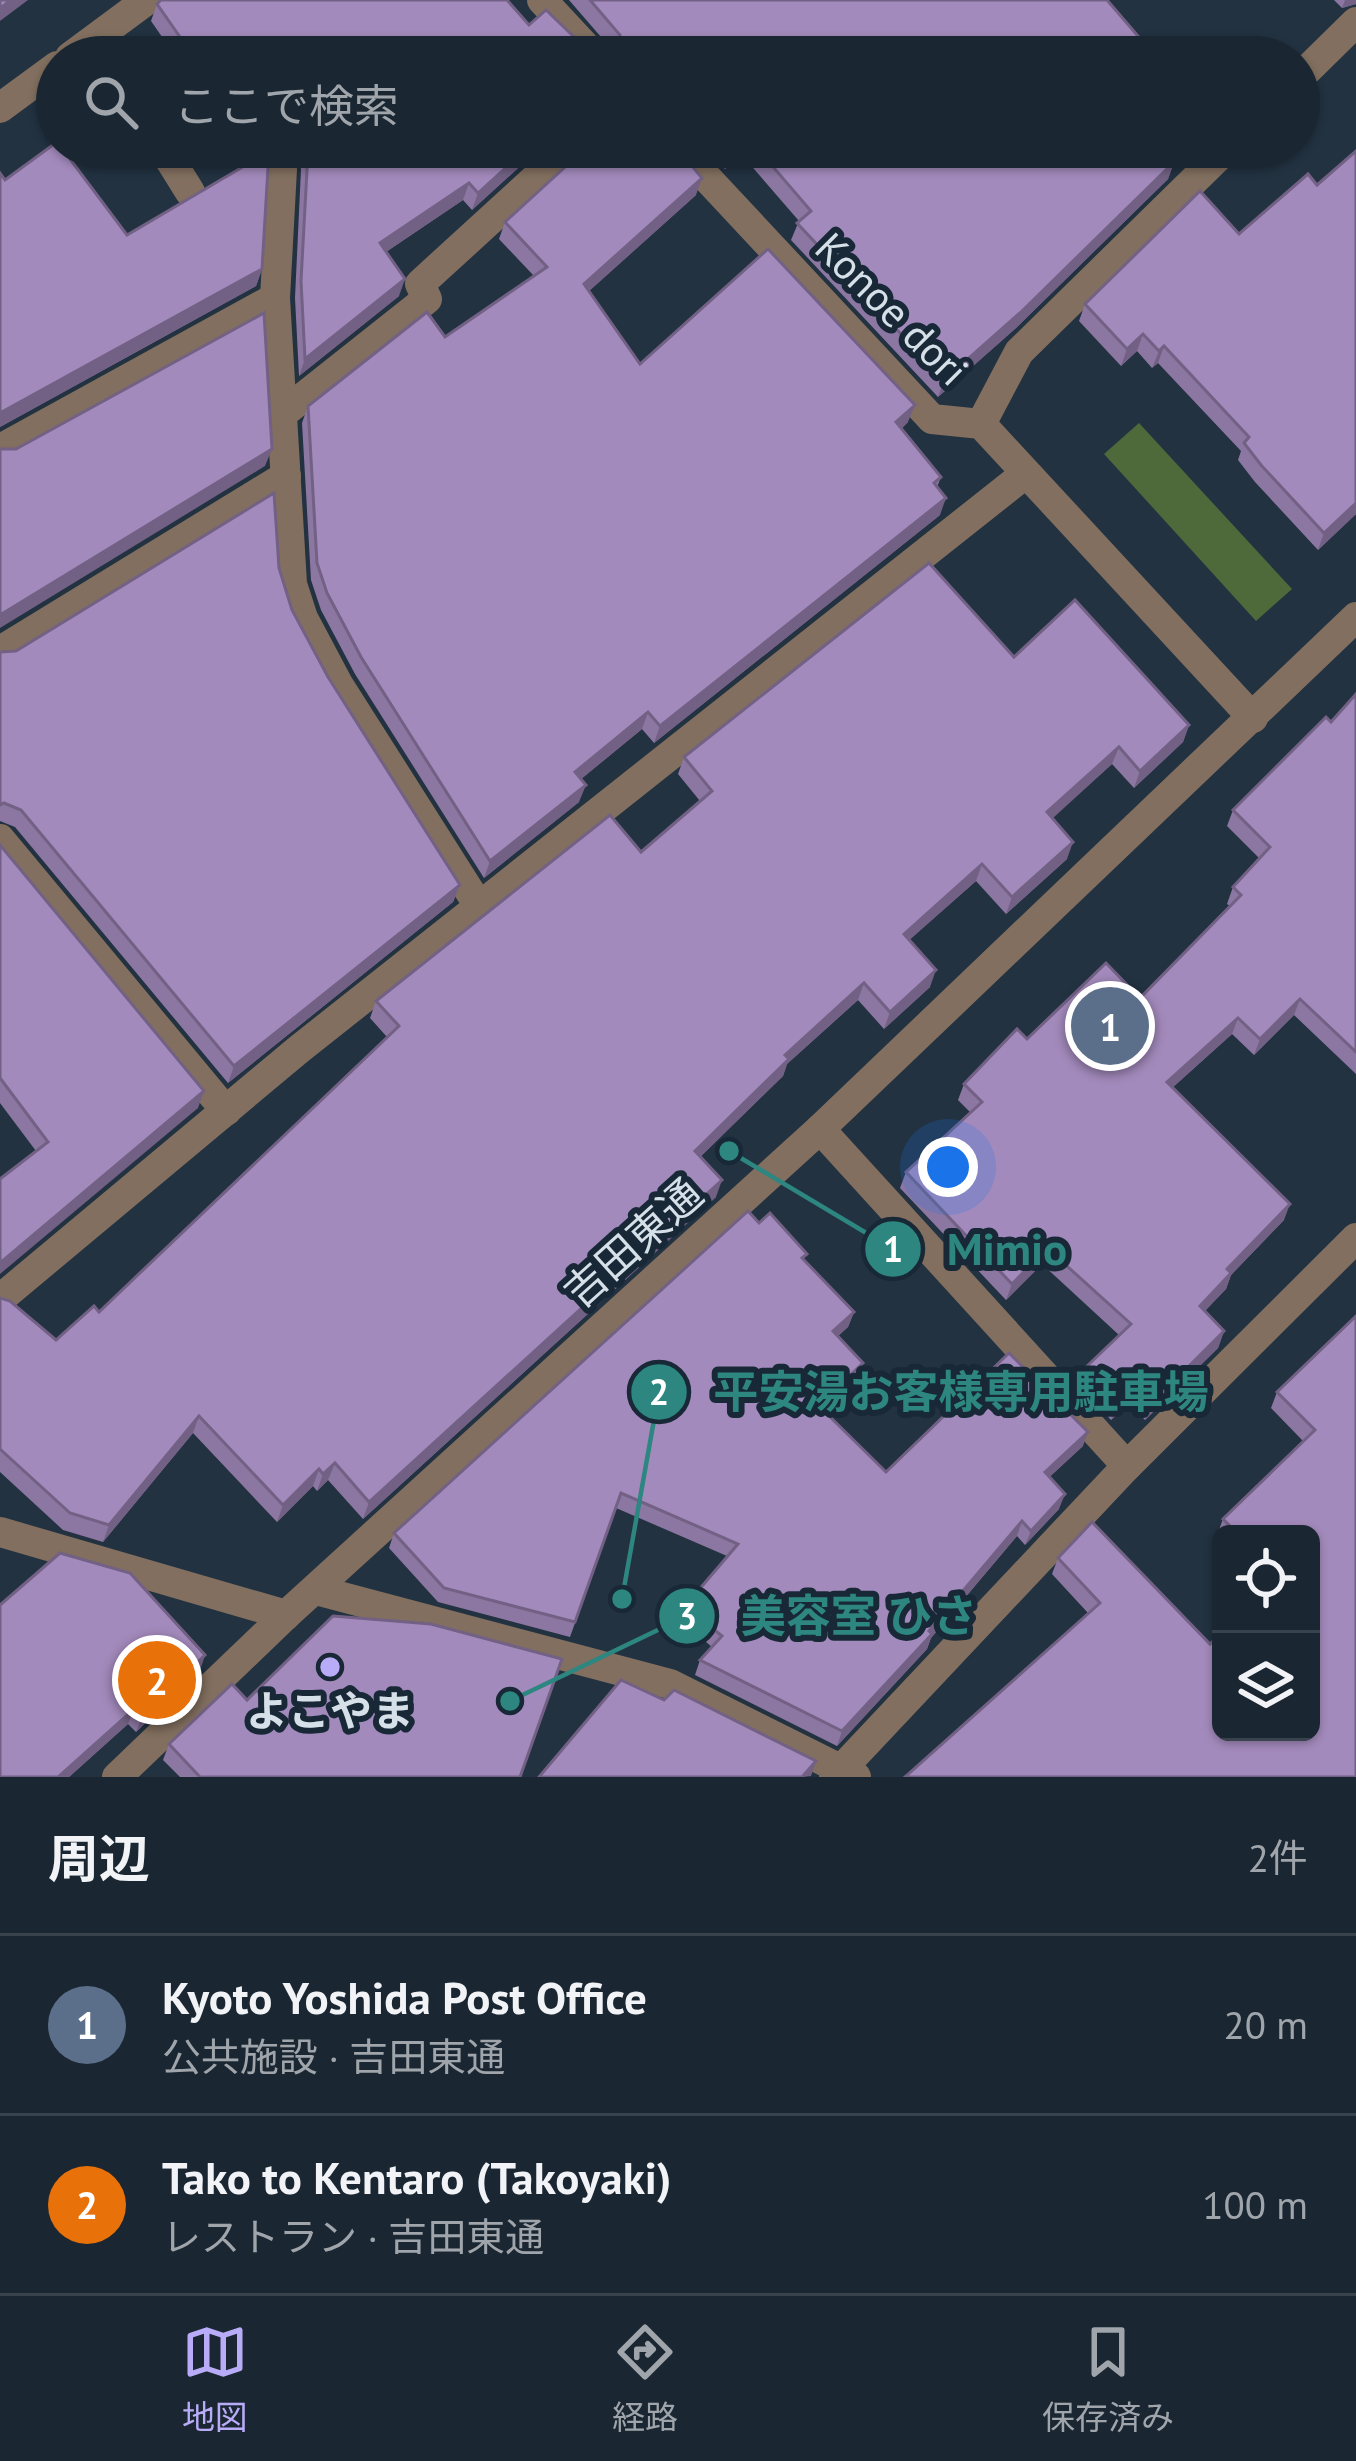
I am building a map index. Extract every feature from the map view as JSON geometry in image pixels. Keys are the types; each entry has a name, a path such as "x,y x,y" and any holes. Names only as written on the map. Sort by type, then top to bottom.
{"street":[{"path":"112,36 147,0"},
{"path":"542,0 575,36"},
{"path":"1320,57 1356,22"},
{"path":"0,108 36,81"},
{"path":"175,168 190,192"},
{"path":"282,414 428,299 420,284 547,168"},
{"name":"Konoe dori","path":"698,168 932,419 981,424 1253,718"},
{"path":"981,424 1019,352 1207,168"},
{"path":"282,169 275,298 292,584 302,618 360,719 479,906"},
{"path":"0,449 275,298"},
{"path":"0,1299 479,906 1025,474"},
{"path":"0,651 286,476"},
{"name":"吉田東通","path":"117,1777 286,1615 820,1129 1253,718 1351,632"},
{"path":"0,839 226,1111"},
{"path":"820,1129 1127,1466"},
{"path":"316,1590 670,1684 844,1774 1127,1466 1356,1238"},
{"path":"0,1532 286,1615"}],"green space":[{"path":"1139,423 1292,589 1256,621 1104,454"}],"building":[{"path":"161,0 507,0 529,25 546,10 573,36 179,36 157,4"},
{"path":"590,0 1107,0 1138,36 620,36"},
{"path":"1356,151 1356,503 1324,533 1261,465 1244,443 1249,437 1164,346 1159,351 1143,334 1127,349 1085,304 1200,191 1239,234 1308,174 1317,185"},
{"path":"36,157 36,168 77,168 127,235 241,168 268,168 262,269 0,413 0,173 5,180"},
{"path":"307,168 506,168 478,193 469,183 380,243 405,279 305,359 301,281"},
{"path":"564,168 694,168 702,178 584,284 640,364 768,249 915,405 896,422 941,477 934,483 946,498 660,726 648,712 575,772 586,785 490,861 361,657 327,593 317,563 308,406 427,312 445,337 547,267 505,222"},
{"path":"774,168 1168,168 944,380 797,223 811,211"},
{"path":"264,313 272,449 0,615 0,449 16,449"},
{"path":"274,493 279,568 292,610 328,677 460,885 234,1066 21,810 0,805 0,652 16,651"},
{"path":"929,563 1014,657 1075,600 1189,725 1140,771 1119,747 1047,812 1073,842 1012,897 982,864 904,934 936,970 890,1012 864,983 785,1055 789,1059 695,1151 722,1180 369,1502 335,1463 323,1474 319,1469 283,1505 199,1416 109,1525 70,1513 0,1449 0,1298 10,1301 56,1340 94,1306 99,1312 399,1026 376,1001 610,815 641,852 712,791 684,757"},
{"path":"1356,694 1356,1052 1300,999 1260,1039 1238,1018 1167,1082 1290,1204 1227,1269 1231,1273 1200,1306 1224,1331 1151,1404 1135,1387 1117,1404 1085,1368 1131,1324 1047,1248 1012,1284 906,1172 982,1102 964,1084 1017,1029 1027,1039 1106,963 1140,998 1241,895 1233,887 1270,847 1233,810 1326,717 1331,722"},
{"path":"0,845 204,1091 0,1263 0,1179 48,1142 0,1078"},
{"path":"748,1211 759,1223 770,1213 807,1254 802,1258 854,1312 833,1331 863,1363 818,1405 886,1472 1009,1353 1088,1432 1045,1472 1065,1494 1031,1531 1022,1521 929,1631 932,1634 842,1731 700,1660 722,1636 685,1606 738,1544 621,1493 575,1622 444,1588 394,1533"},
{"path":"1356,1316 1356,1777 905,1777 1100,1603 1058,1558 1092,1522 1212,1642 1212,1741 1320,1741 1320,1525 1229,1525 1223,1519 1315,1430 1277,1392"},
{"path":"60,1553 130,1573 205,1655 142,1717 134,1709 58,1777 0,1777 0,1605"},
{"path":"333,1616 431,1624 562,1659 520,1777 200,1777 169,1744 232,1684 247,1700"},
{"path":"621,1680 664,1700 674,1690 816,1761 802,1777 539,1777"}],"place":[{"name":"Kyoto Yoshida Post Office","path":"1110,1026"},
{"name":"Mimio","path":"729,1151"},
{"name":"平安湯お客様専用駐車場","path":"622,1599"},
{"name":"よこやま","path":"330,1667"},
{"name":"Tako to Kentaro (Takoyaki)","path":"157,1680"},
{"name":"美容室 ひさ","path":"510,1701"}]}
